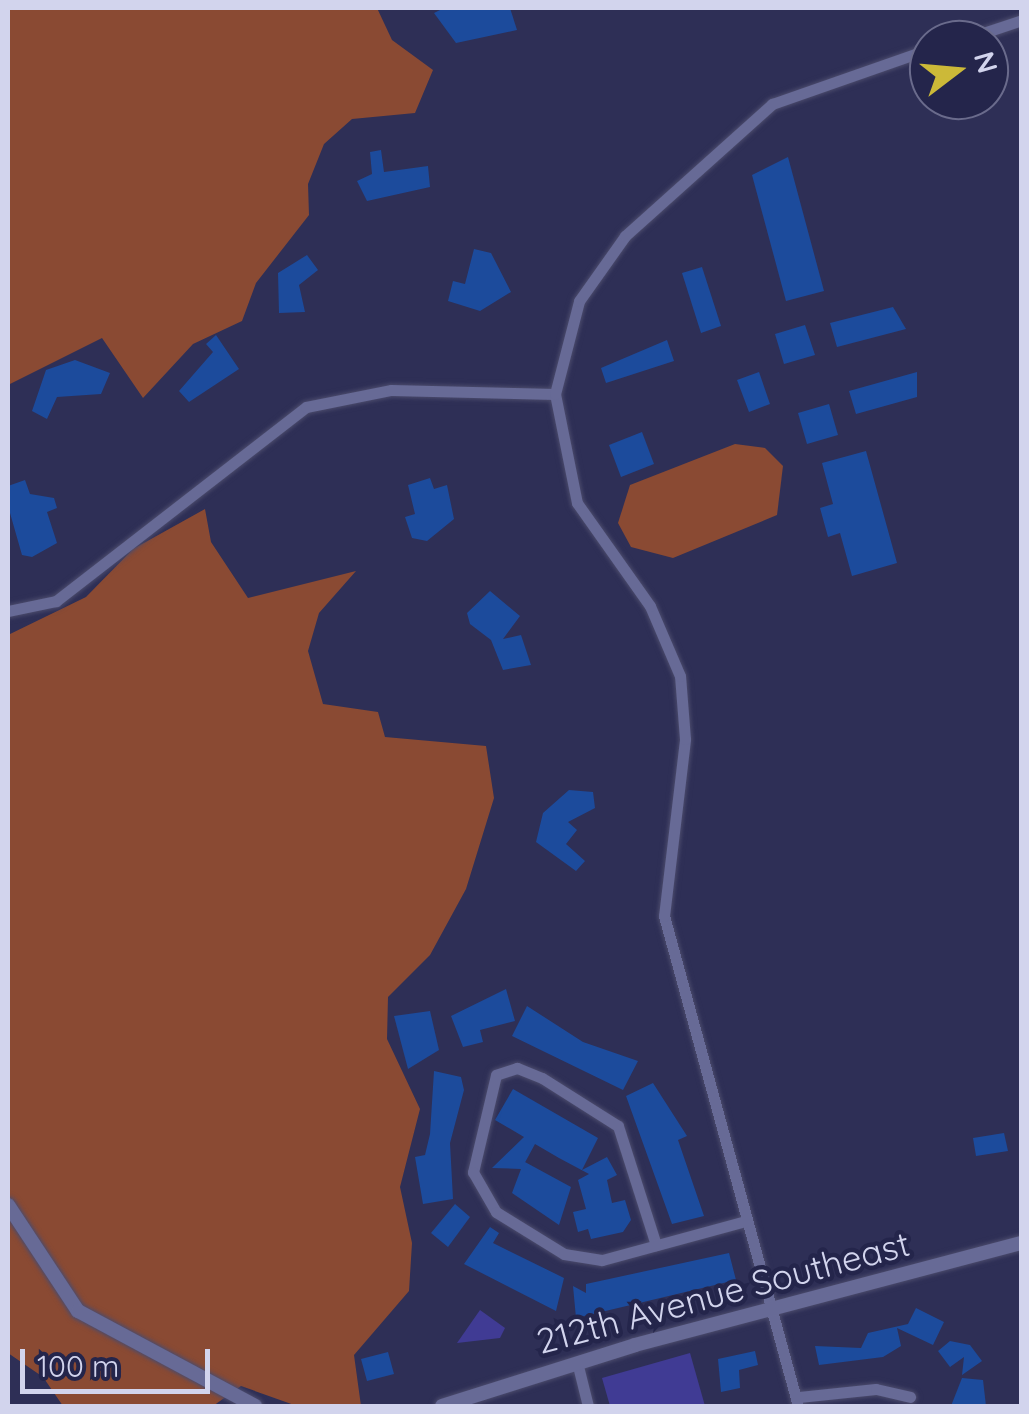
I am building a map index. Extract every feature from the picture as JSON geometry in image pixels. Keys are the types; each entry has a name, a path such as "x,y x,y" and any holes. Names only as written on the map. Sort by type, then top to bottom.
{"street":[{"path":"909,55 800,89 714,154 604,259 566,333 554,394 577,503 650,606 680,676 685,739 664,916 799,1402 876,1390 910,1397"},
{"path":"8,612 56,600 306,406 373,390 554,394"},
{"path":"656,1245 618,1126 528,1072 505,1070 486,1085 471,1156 496,1212 588,1261 656,1245 746,1220"},
{"path":"8,1205 78,1311 256,1406"},
{"name":"212th Avenue Southeast","path":"442,1406 576,1362 1022,1242"},
{"path":"576,1362 588,1406"}],"shaded area":[{"path":"8,8 377,8 392,40 433,70 415,113 352,119 324,144 308,184 309,215 256,283 242,321 193,344 143,398 102,338 8,385"},
{"path":"735,444 765,448 783,466 777,515 673,558 631,547 618,523 630,485"},
{"path":"205,509 211,542 248,598 356,571 319,613 308,651 323,704 378,712 385,737 486,746 494,798 466,889 430,955 388,997 387,1039 420,1109 400,1187 412,1243 409,1291 354,1355 361,1406 297,1406 241,1386 213,1406 63,1406 43,1377 8,1353 8,635 86,597 133,549"},
{"path":"480,1310 505,1328 500,1338 457,1343"},
{"path":"690,1353 705,1406 610,1406 602,1378"}],"building":[{"path":"444,8 510,8 517,30 456,43 434,13"},
{"path":"381,150 384,172 428,166 430,187 367,201 357,181 372,174 370,152"},
{"path":"788,157 824,291 786,301 752,175"},
{"path":"474,249 491,253 511,292 480,311 448,301 453,281 465,284"},
{"path":"307,255 318,270 299,285 305,312 279,313 278,273"},
{"path":"702,267 721,326 701,333 682,273"},
{"path":"893,307 906,329 837,347 830,323"},
{"path":"805,325 815,355 784,364 775,334"},
{"path":"216,335 239,369 189,402 179,391 213,352 206,344"},
{"path":"667,340 674,361 606,383 601,368"},
{"path":"75,360 110,373 101,394 57,397 47,419 32,411 46,370"},
{"path":"759,372 770,404 749,412 737,380"},
{"path":"917,372 917,397 856,414 849,391"},
{"path":"829,404 838,435 807,444 798,413"},
{"path":"642,432 654,464 621,477 609,445"},
{"path":"866,451 897,563 852,576 840,533 828,537 820,508 833,504 822,463"},
{"path":"430,478 434,489 447,485 454,519 427,541 412,538 405,517 415,514 408,485"},
{"path":"25,480 30,494 54,498 57,508 47,512 57,543 32,557 22,555 8,506 8,486"},
{"path":"490,591 520,616 503,639 521,635 531,665 503,670 491,640 470,624 467,613"},
{"path":"569,790 593,792 595,808 568,822 577,830 566,844 585,861 576,871 536,842 543,813"},
{"path":"506,989 515,1021 480,1030 483,1042 463,1047 451,1016"},
{"path":"527,1006 583,1042 638,1061 623,1090 512,1036"},
{"path":"430,1011 439,1050 408,1069 394,1016"},
{"path":"434,1071 461,1077 464,1090 450,1143 453,1199 423,1204 415,1157 425,1155 430,1134"},
{"path":"653,1083 687,1136 678,1140 704,1216 672,1224 626,1096"},
{"path":"513,1089 598,1138 582,1170 607,1157 617,1175 607,1180 612,1203 625,1200 631,1220 623,1232 591,1239 588,1229 578,1232 573,1212 586,1209 578,1180 589,1174 535,1144 525,1162 571,1187 559,1225 512,1193 521,1169 492,1168 524,1137 495,1120"},
{"path":"1004,1133 1008,1151 976,1156 973,1138"},
{"path":"455,1204 470,1217 448,1247 431,1233"},
{"path":"490,1227 499,1233 493,1243 564,1278 556,1311 464,1264"},
{"path":"729,1253 736,1280 576,1318 573,1286 586,1293 586,1284"},
{"path":"916,1308 944,1322 933,1345 897,1328 901,1346 883,1357 819,1365 815,1346 861,1348 868,1333 908,1324"},
{"path":"950,1341 970,1345 982,1361 962,1375 964,1357 950,1367 938,1351"},
{"path":"755,1351 758,1365 739,1370 740,1388 721,1392 718,1359"},
{"path":"388,1352 394,1374 367,1381 361,1359"},
{"path":"962,1378 983,1380 986,1406 951,1406"}]}
